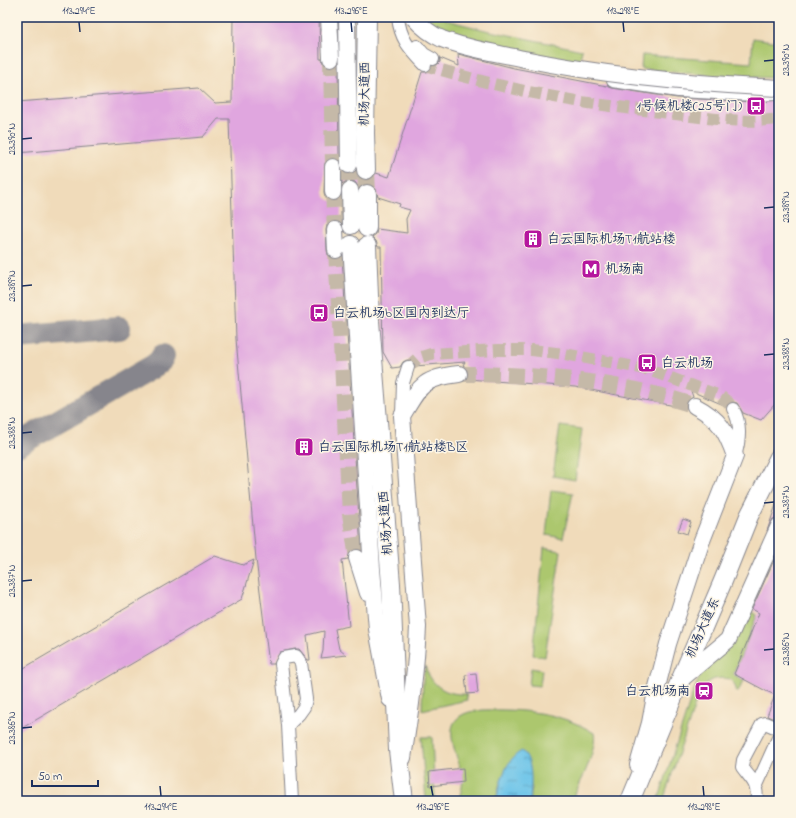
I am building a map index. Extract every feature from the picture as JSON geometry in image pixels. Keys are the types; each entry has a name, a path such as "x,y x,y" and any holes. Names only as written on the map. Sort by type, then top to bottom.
{"highway":[{"name":"机场大道西","path":"366,170 365,133 367,17"},
{"path":"359,227 367,194"},
{"name":"机场大道西","path":"359,245 370,321 391,584 398,750 404,801"},
{"name":"机场大道东","path":"629,801 724,581 749,516 779,457"}],"main road":[{"path":"329,17 331,58"},
{"path":"347,17 349,165"},
{"path":"413,17 427,31 441,38 474,48 540,62 595,72 664,81 779,88"},
{"path":"333,167 333,192"},
{"path":"350,190 359,227"},
{"path":"335,230 336,250"},
{"path":"359,245 372,569 378,629 398,750"},
{"path":"401,774 412,703 417,657 418,627 410,501 402,416 416,393 425,383 441,376 459,374"},
{"path":"629,801 650,723 656,691 668,644 701,543 735,456 730,442 714,418 695,406"},
{"path":"680,680 728,640 779,526"},
{"path":"357,558 378,629"}],"street":[{"path":"400,17 400,29 404,41 412,52 429,62"},
{"path":"408,17 429,37 458,50 501,61 678,91 755,95 779,94"},
{"path":"402,416 403,382 408,366"},
{"path":"733,409 738,417 740,428 739,444 735,456"},
{"path":"288,725 299,714 306,699 301,662 296,656 284,658 281,664 288,725 292,801"},
{"path":"757,801 756,786 742,767 743,760 762,724 765,722 779,729"},
{"path":"756,786 779,736"}],"green space":[{"path":"419,17 446,17 446,20 485,30 582,50 579,64 448,35"},
{"path":"753,38 779,42 779,78 718,76 641,69 642,55 751,63"},
{"path":"560,426 582,429 575,480 553,476"},
{"path":"551,490 573,493 563,538 546,535"},
{"path":"544,548 561,551 545,657 533,655"},
{"path":"746,609 757,615 734,674 744,681 737,693 735,685 730,679 725,678 710,681 700,690 663,801 658,801 693,692 704,667"},
{"path":"425,666 431,679 440,688 452,693 466,694 467,700 422,710"},
{"path":"531,668 542,670 540,686 529,685"},
{"path":"483,710 512,710 540,713 568,720 594,733 591,757 572,801 530,801 532,787 508,765 499,786 496,801 459,801 462,788 462,776 452,740 453,725 457,719 464,714"},
{"path":"421,737 432,737 435,801 426,801"}],"water":[{"path":"522,751 526,755 530,767 530,801 496,801 507,766 516,755"}],"building":[{"name":"白云国际机场T1航站楼B区","path":"233,17 319,17 320,59 322,59 323,63 327,67 332,67 338,64 339,160 333,158 328,159 325,163 324,192 325,197 329,200 337,200 341,197 341,223 334,221 327,225 327,250 328,255 332,259 342,257 361,550 354,549 350,552 348,559 342,560 349,626 335,629 339,649 346,655 321,658 323,651 324,631 307,635 310,660 308,660 299,649 295,649 280,652 274,664 269,664 256,559 236,339 229,119 218,119 203,137 17,153 17,102 199,88 215,103 232,102"},
{"name":"白云国际机场T1航站楼","path":"458,54 514,68 612,88 677,98 755,102 779,100 779,390 775,404 761,420 743,413 737,403 730,402 726,406 691,391 693,397 687,401 686,408 575,387 467,379 467,368 463,365 465,362 415,366 413,362 407,360 403,362 400,367 392,368 383,352 381,247 378,247 376,241 372,237 376,234 377,229 407,233 406,219 410,210 399,207 400,204 378,197 376,189 372,185 362,185 359,188 355,182 350,181 342,184 342,172 350,174 356,171 357,176 366,180 372,179 376,173 389,177 422,72 427,72 432,66 437,65 440,62 440,58 459,66"},
{"path":"778,499 779,517 773,519 767,531"},
{"path":"683,519 691,522 687,534 678,531"},
{"path":"779,549 779,721 767,716 775,695 734,674 759,613 752,609"},
{"path":"215,556 243,565 254,560 242,599 17,731 17,672"},
{"path":"476,674 478,693 467,694 465,675"},
{"path":"463,768 464,782 430,786 429,772"}],"taxiway":[{"path":"17,337 119,328"},
{"path":"17,445 154,366 163,356"}],"tunnel":[{"path":"331,58 333,167"},
{"path":"425,65 503,86 582,102 720,119 749,121 779,119"},
{"path":"349,165 350,190"},
{"path":"366,170 367,194"},
{"path":"333,192 335,230"},
{"path":"336,250 350,514 357,558"},
{"path":"408,367 418,358 431,354 498,350 532,350 565,354 646,369 720,396 728,402 733,409"},
{"path":"459,374 518,375 609,385 667,397 695,406"}],"place":[{"name":"1号候机楼(25号门)","path":"756,106"},
{"name":"白云国际机场T1航站楼","path":"533,239"},
{"name":"机场南","path":"591,269"},
{"name":"白云机场b区国内到达厅","path":"319,313"},
{"name":"白云机场","path":"647,363"},
{"name":"白云国际机场T1航站楼B区","path":"304,447"},
{"name":"白云机场南","path":"704,691"}]}
